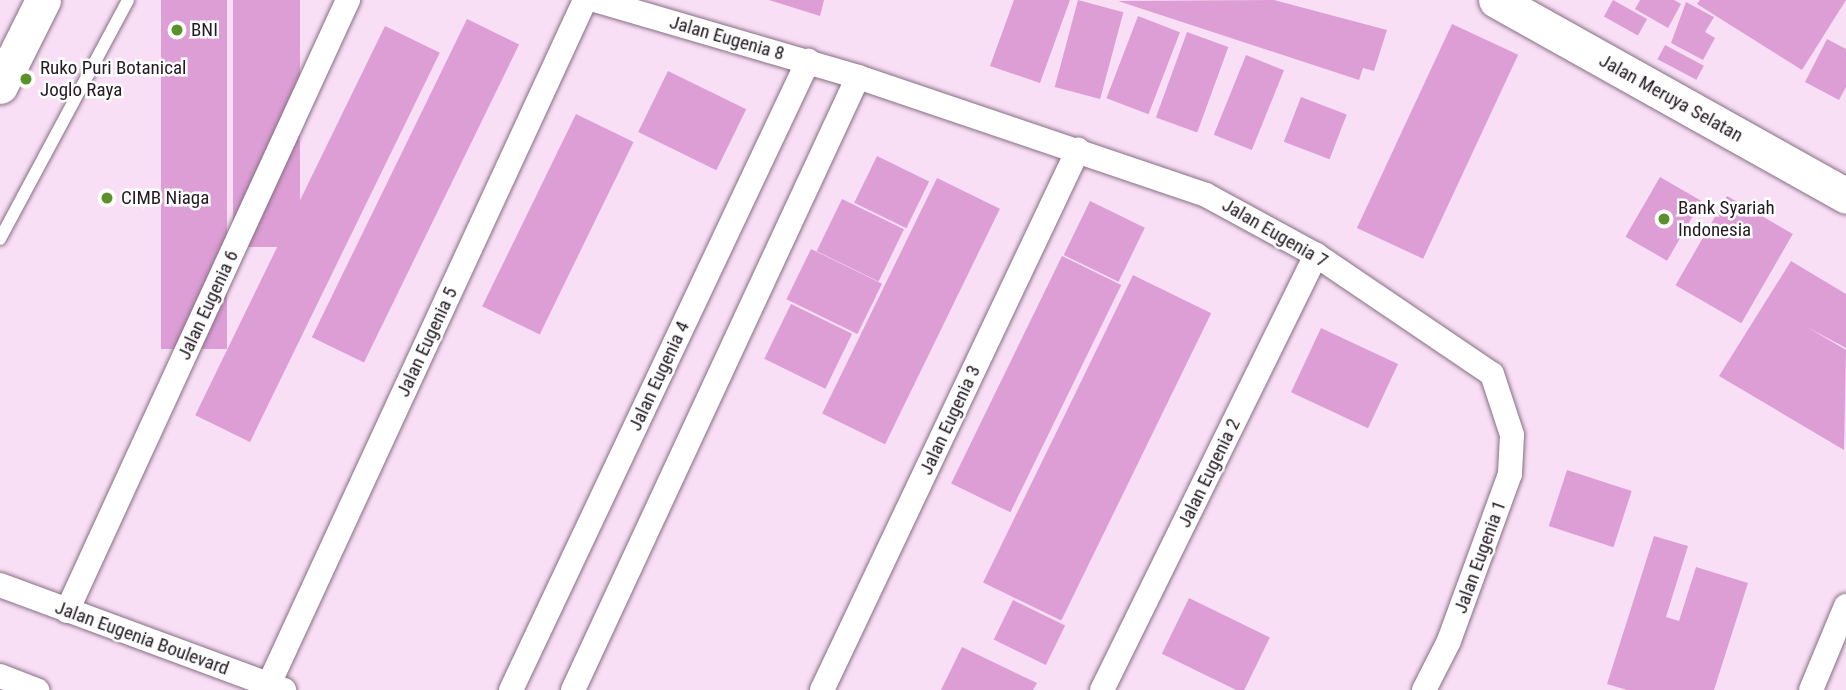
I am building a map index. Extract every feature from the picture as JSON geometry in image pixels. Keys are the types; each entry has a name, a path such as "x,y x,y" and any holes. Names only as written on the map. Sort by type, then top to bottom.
{"main road":[{"path":"0,86 43,0"},
{"name":"Jalan Meruya Selatan","path":"1496,0 1846,196"}],"street":[{"name":"Jalan Eugenia 6","path":"68,611 348,0"},
{"name":"Jalan Eugenia 5","path":"277,687 585,0"},
{"name":"Jalan Eugenia 8","path":"595,0 858,77"},
{"name":"Jalan Eugenia 4","path":"511,690 808,61"},
{"name":"Jalan Eugenia 7","path":"858,77 1206,195 1316,255 1492,374 1512,435 1510,474"},
{"path":"573,690 858,77"},
{"name":"Jalan Eugenia 3","path":"822,690 1078,150"},
{"name":"Jalan Eugenia 2","path":"1102,690 1316,255"},
{"name":"Jalan Eugenia 1","path":"1439,690 1450,641 1510,474"},
{"name":"Jalan Eugenia Boulevard","path":"0,585 277,687"},
{"path":"1811,690 1846,606"},
{"name":"Jalan Eugenia 1","path":"1424,690 1450,641"},
{"path":"0,676 37,690"}],"lane":[{"path":"0,239 128,0"}],"building":[{"path":"161,0 227,0 227,349 161,349"},
{"path":"233,0 300,0 300,247 233,247"},
{"path":"769,0 824,0 820,16"},
{"path":"1014,0 1070,0 1040,83 990,66"},
{"path":"1078,0 1123,12 1100,99 1055,87"},
{"path":"1274,0 1387,30 1374,71 1363,68 1359,80 1118,1"},
{"path":"1613,0 1647,19 1638,36 1604,17"},
{"path":"1640,0 1674,0 1681,4 1668,28 1635,9"},
{"path":"1700,0 1846,0 1802,70 1697,4"},
{"path":"1686,2 1714,17 1705,32 1715,38 1703,60 1671,43"},
{"path":"1138,16 1180,32 1148,114 1106,98"},
{"path":"467,19 519,44 364,363 312,337"},
{"path":"1452,24 1518,55 1423,259 1357,228"},
{"path":"385,26 440,53 250,442 195,415"},
{"path":"1187,32 1228,47 1197,133 1156,118"},
{"path":"1827,39 1846,49 1846,87 1839,100 1805,82"},
{"path":"1665,45 1704,66 1696,80 1657,59"},
{"path":"1246,55 1284,70 1252,150 1214,135"},
{"path":"668,71 746,109 716,170 638,132"},
{"path":"1301,97 1347,115 1330,159 1284,142"},
{"path":"576,114 634,142 540,334 482,306"},
{"path":"877,156 929,181 906,228 854,203"},
{"name":"Bank Syariah Indonesia","path":"1660,177 1702,201 1667,261 1626,237"},
{"path":"937,178 1000,209 885,444 822,413"},
{"path":"1727,196 1793,234 1741,323 1676,285"},
{"path":"842,199 904,229 879,281 817,251"},
{"path":"1090,201 1145,228 1119,282 1064,255"},
{"path":"811,249 882,284 857,334 786,299"},
{"path":"1062,256 1121,285 1010,512 951,483"},
{"path":"1791,261 1846,294 1846,348 1807,327 1846,350 1844,450 1719,376"},
{"path":"1133,275 1211,313 1061,621 983,582"},
{"path":"791,304 852,334 825,389 764,359"},
{"path":"1321,328 1398,364 1368,428 1291,392"},
{"path":"1567,470 1632,491 1613,547 1549,526"},
{"path":"1654,536 1688,546 1666,617 1679,621 1696,567 1748,583 1714,690 1627,690 1607,684"},
{"path":"1189,598 1270,637 1244,690 1236,690 1162,654"},
{"path":"1013,600 1065,625 1046,665 994,640"},
{"path":"962,647 1037,683 1033,690 941,690"}],"place":[{"name":"BNI","path":"177,30"},
{"name":"Ruko Puri Botanical Joglo Raya","path":"26,79"},
{"name":"CIMB Niaga","path":"107,198"},
{"name":"Bank Syariah Indonesia","path":"1664,219"}]}
